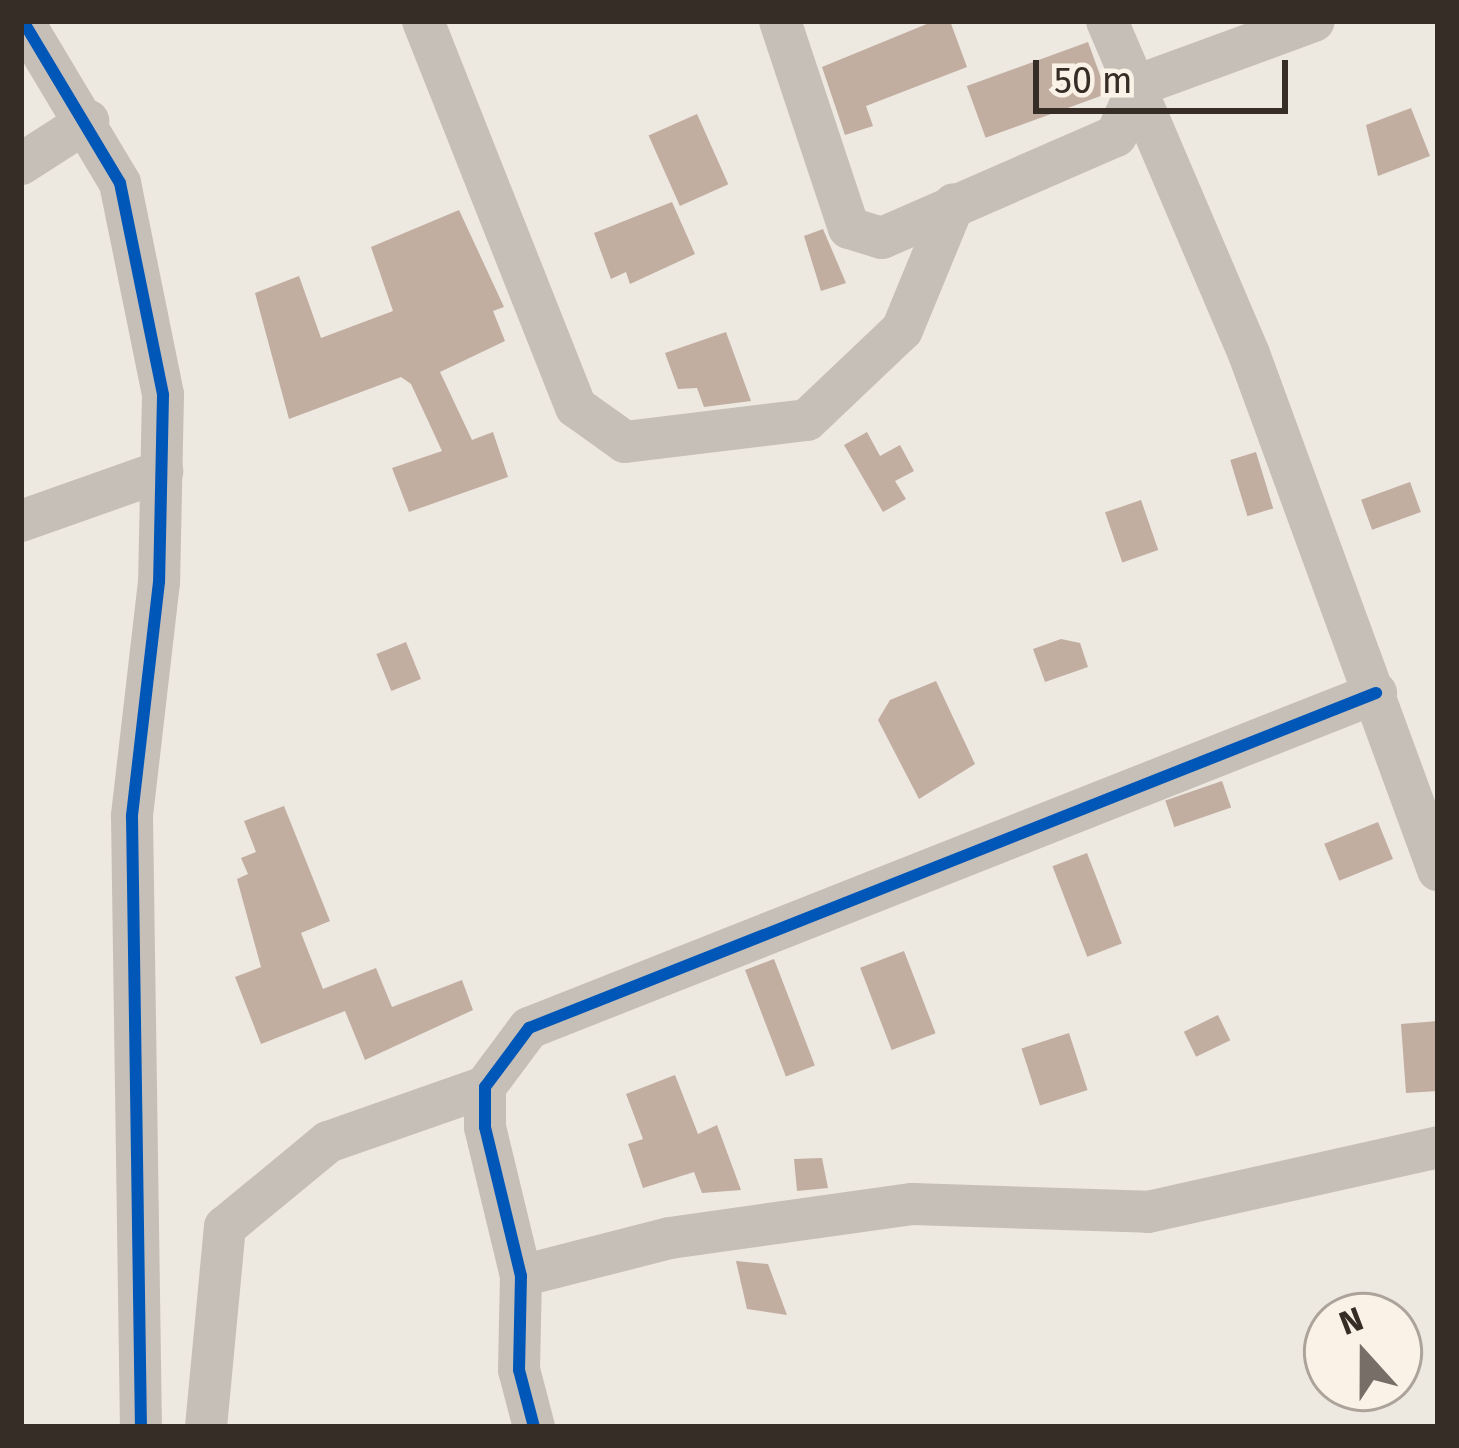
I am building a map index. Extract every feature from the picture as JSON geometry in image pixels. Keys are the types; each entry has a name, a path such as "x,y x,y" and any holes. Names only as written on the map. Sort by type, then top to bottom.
{"street":[{"path":"23,21 88,121 120,183 150,297 162,472 132,816 142,1427"},
{"path":"424,21 576,407 625,442 808,420 902,330 955,204"},
{"path":"780,21 849,228 882,238 1116,136 1139,86 1314,21"},
{"path":"1107,21 1139,86 1376,693 1438,870"},
{"path":"21,164 88,121"},
{"path":"21,521 162,472"},
{"path":"206,1427 225,1227 328,1142 485,1087 529,1028 1376,693"},
{"path":"485,1087 521,1276 519,1370 534,1427"},
{"path":"521,1276 670,1238 913,1204 1148,1212 1438,1147"}],"building":[{"path":"934,21 950,21 967,67 866,106 873,126 845,135 822,67"},
{"path":"1088,42 1107,94 986,138 967,86"},
{"path":"1411,108 1430,156 1378,176 1366,125"},
{"path":"697,114 728,184 680,206 649,136"},
{"path":"672,202 695,254 630,284 626,272 611,279 594,233"},
{"path":"459,210 504,307 493,311 505,341 440,372 472,440 493,432 508,477 409,512 392,468 442,451 411,384 401,377 289,419 255,293 299,276 321,338 393,311 371,247"},
{"path":"823,229 846,283 821,291 804,236"},
{"path":"726,332 751,401 704,407 697,388 678,389 665,353"},
{"path":"867,432 880,456 900,445 914,471 895,481 906,499 883,512 844,445"},
{"path":"1256,452 1273,508 1247,516 1230,460"},
{"path":"1410,482 1421,512 1372,530 1361,500"},
{"path":"1141,500 1158,550 1122,562 1105,512"},
{"path":"1061,639 1080,643 1088,667 1045,682 1033,649"},
{"path":"406,642 421,679 391,691 376,654"},
{"path":"936,681 975,764 919,799 878,720 890,700"},
{"path":"1222,781 1231,807 1174,827 1165,801"},
{"path":"284,806 330,921 301,933 323,989 376,968 392,1007 462,980 473,1010 365,1060 345,1011 261,1044 235,977 261,967 237,879 248,874 241,858 256,852 244,821"},
{"path":"1378,822 1393,859 1339,881 1324,844"},
{"path":"1087,853 1122,944 1087,957 1052,866"},
{"path":"904,951 936,1033 892,1050 860,968"},
{"path":"774,959 815,1065 786,1077 745,970"},
{"path":"1218,1015 1230,1040 1196,1057 1184,1032"},
{"path":"1438,1021 1438,1091 1406,1093 1401,1024"},
{"path":"1069,1033 1088,1090 1040,1106 1021,1048"},
{"path":"675,1075 698,1134 717,1125 741,1190 702,1193 694,1172 643,1188 628,1144 643,1139 626,1094"},
{"path":"822,1158 828,1188 797,1191 794,1159"},
{"path":"736,1261 768,1264 787,1315 747,1309"}],"cycle path":[{"path":"23,21 120,183 163,395 159,582 132,816 141,1427"},
{"path":"534,1427 519,1370 521,1276 485,1127 485,1087 529,1028 1376,693"}]}
